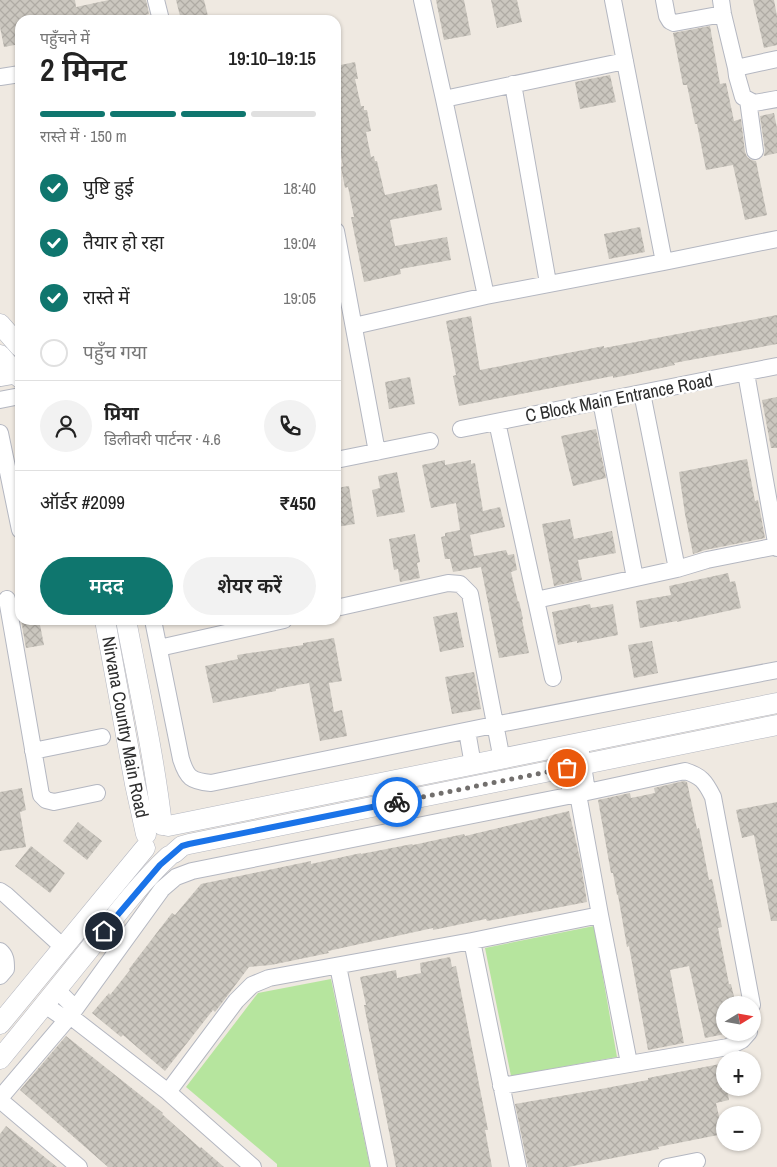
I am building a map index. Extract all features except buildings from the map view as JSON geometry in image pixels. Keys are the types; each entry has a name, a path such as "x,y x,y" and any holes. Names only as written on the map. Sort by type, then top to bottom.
{"street":[{"path":"156,0 160,15"},
{"path":"422,0 486,296"},
{"path":"613,0 664,262"},
{"path":"664,0 667,16 674,23 722,7 743,97 754,103 777,99"},
{"path":"736,68 777,59"},
{"path":"444,99 625,61"},
{"path":"0,77 15,75"},
{"path":"513,84 548,283"},
{"path":"748,100 755,151"},
{"path":"354,326 548,283 664,262 777,238"},
{"path":"341,257 377,452"},
{"path":"0,324 15,341"},
{"path":"0,355 12,377"},
{"name":"C Block Main Entrance Road","path":"461,429 777,366"},
{"path":"536,600 676,569 707,560 777,547 746,373"},
{"path":"642,393 676,569"},
{"path":"0,400 15,397"},
{"path":"601,402 635,578"},
{"path":"498,422 553,678"},
{"path":"0,433 15,506"},
{"path":"341,459 430,441"},
{"path":"341,607 448,584 460,584 470,594 502,760"},
{"path":"9,599 41,795 46,800 54,802 97,793"},
{"name":"Nirvana Country Main Road","path":"106,625 135,784 156,833"},
{"name":"Nirvana Country Main Road","path":"127,625 148,734 156,833"},
{"path":"155,625 185,771 196,781 211,783 777,670"},
{"path":"159,648 262,625"},
{"name":"Nirvana Country Main Road","path":"156,833 474,765 777,704"},
{"path":"0,1059 51,998 115,916 160,865 182,846 777,725"},
{"path":"467,731 474,765"},
{"path":"34,752 102,737"},
{"path":"570,746 575,766 586,785 578,794"},
{"path":"79,1167 0,1099 70,1016 162,890 176,877 192,871 685,771 695,774 706,782 713,796 750,996"},
{"path":"578,794 629,1063"},
{"path":"0,1024 156,833 173,830 177,835 177,847 172,854 163,858 152,856 156,833"},
{"path":"0,891 63,946"},
{"path":"168,1092 236,1001 252,985 270,978 472,941 600,915"},
{"path":"472,941 518,1167"},
{"path":"0,951 6,960 6,969 0,976"},
{"path":"338,966 379,1167"},
{"path":"51,998 71,1004 70,1016"},
{"path":"70,1016 168,1092 253,1167"},
{"path":"501,1086 728,1047 740,1041"},
{"path":"667,1167 698,1161"}],"green space":[{"path":"594,926 617,1057 511,1076 485,948"},
{"path":"331,979 370,1167 277,1167 277,1164 186,1087 258,993"}],"way so far":[{"path":"397,802 567,768"}],"route":[{"path":"104,931 160,865 182,846 397,802"}]}
